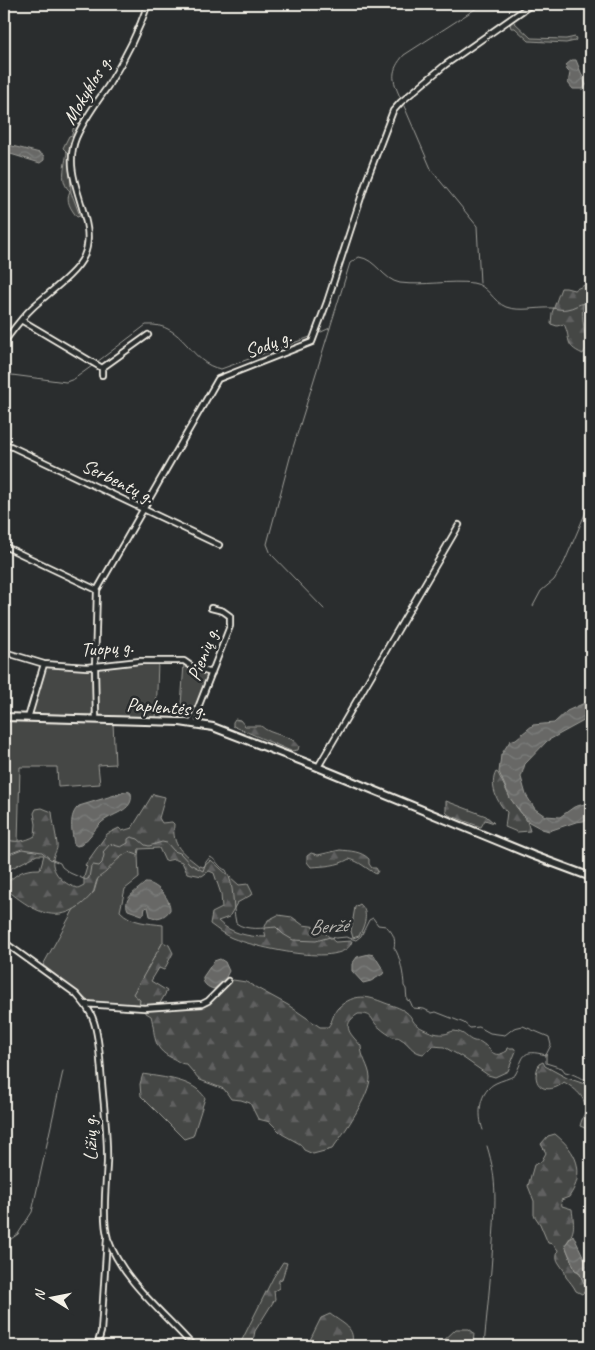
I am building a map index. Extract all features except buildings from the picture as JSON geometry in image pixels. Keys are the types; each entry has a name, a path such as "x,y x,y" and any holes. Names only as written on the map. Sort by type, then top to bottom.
{"main road":[{"name":"Paplentės g.","path":"4,717 192,723 228,731 591,877"}],"street":[{"name":"Mokyklos g.","path":"5,339 20,320 75,268 84,256 88,243 88,232 74,180 74,144 83,125 115,75 136,35 148,4"},
{"name":"Sodų g.","path":"96,720 94,666 97,590 218,379 311,343 314,339 367,179 390,117 396,106 445,65 532,4"},
{"path":"20,320 102,368"},
{"path":"102,368 148,335"},
{"path":"102,368 102,375"},
{"name":"Serbentų g.","path":"4,443 219,546"},
{"path":"318,767 459,525"},
{"path":"4,546 97,590"},
{"name":"Pienių g.","path":"192,723 231,621 230,616 223,611 211,608"},
{"name":"Tuopų g.","path":"4,652 44,664 94,666 140,661 184,661 194,668 212,673"},
{"path":"28,718 44,664"},
{"name":"Ližių g.","path":"4,942 76,994 85,1004 94,1021 99,1046 107,1144 105,1216 107,1237 114,1253 130,1277 192,1346"},
{"path":"85,1004 144,1008 202,1004 208,1002 228,981"},
{"path":"97,1346 101,1332 107,1237"}],"green space":[{"path":"513,21 531,38 566,39 575,37 576,39 566,43 529,41 515,28 511,28 510,24"},
{"path":"79,118 84,120 75,133 69,150 71,192 80,216 77,217 69,205 70,191 64,178 67,152 63,148 69,136 72,135"},
{"path":"585,285 591,286 583,304 586,349 583,354 570,345 564,324 557,326 551,324 552,313 561,288 574,290"},
{"path":"158,662 156,718 100,716 98,714 97,668"},
{"path":"184,664 210,674 192,719 180,719"},
{"path":"41,667 92,669 94,707 91,715 27,716"},
{"path":"235,719 240,720 245,726 261,726 270,732 291,739 299,746 298,750 291,751 233,726"},
{"path":"4,720 113,723 115,764 98,765 100,784 58,787 57,767 20,767 18,842 7,841 4,838"},
{"path":"496,772 510,798 527,821 530,831 517,832 505,827 507,812 497,799 493,782"},
{"path":"153,794 165,797 159,818 162,823 172,822 174,824 175,838 183,853 203,867 211,860 239,885 248,884 253,894 237,903 229,917 218,921 228,929 240,934 266,937 264,929 268,920 278,915 292,917 303,925 318,927 335,942 352,941 346,950 333,954 297,953 258,946 226,935 210,924 212,913 222,908 221,894 214,873 209,871 202,876 187,873 182,862 174,859 165,861 159,848 139,849 138,855 129,852 122,856 98,879 94,891 81,905 59,914 49,914 27,905 6,889 6,883 18,874 40,869 44,855 37,855 4,872 4,838 20,841 35,836 36,824 34,813 36,809 42,808 52,812 57,846 53,858 54,870 64,882 78,888 84,885 87,867 85,865 107,834 119,828 122,831 132,828"},
{"path":"446,801 486,816 494,823 485,820 481,827 449,815 446,812"},
{"path":"340,850 362,854 369,859 369,864 372,868 376,868 378,871 376,874 360,863 349,859 335,864 311,867 307,862 307,856 311,853 318,855"},
{"path":"129,851 138,855 139,878 125,889 120,911 134,920 163,925 163,942 134,993 140,1000 139,1007 102,1004 87,1000 43,965 74,909 94,892 98,878"},
{"path":"360,904 365,911 365,920 359,936 353,938 351,931 355,907"},
{"path":"163,942 169,945 173,953 164,970 159,968 151,981 167,991 159,1005 139,1007 140,1000 133,994"},
{"path":"233,980 246,982 288,1005 320,1027 328,1027 337,1009 351,999 367,997 401,1009 408,1014 414,1023 430,1032 445,1034 453,1031 458,1032 474,1041 481,1042 495,1054 507,1051 508,1048 514,1048 516,1051 508,1071 495,1077 488,1075 444,1047 433,1046 423,1054 419,1053 400,1038 393,1037 384,1032 370,1016 358,1014 352,1018 348,1026 351,1034 361,1046 369,1073 369,1084 366,1094 332,1149 313,1154 304,1150 300,1144 282,1134 270,1122 258,1119 250,1103 231,1099 224,1089 200,1080 186,1064 180,1063 165,1054 157,1045 151,1016 146,1011 206,1005"},
{"path":"543,1062 545,1066 567,1078 591,1086 591,1117 587,1129 580,1126 585,1113 585,1106 582,1097 576,1090 564,1082 556,1087 547,1089 537,1082 536,1074 539,1064"},
{"path":"143,1074 186,1083 194,1087 205,1098 193,1136 184,1139 141,1096 140,1084"},
{"path":"555,1134 569,1148 577,1163 578,1171 574,1188 569,1197 561,1200 562,1206 572,1209 573,1228 571,1236 565,1245 575,1270 579,1272 587,1289 582,1294 576,1291 566,1277 558,1260 558,1250 553,1244 548,1243 534,1215 534,1201 528,1186 534,1165 541,1162 546,1153 541,1144 548,1136"},
{"path":"283,1262 287,1263 282,1279 279,1280 279,1288 274,1291 275,1299 255,1331 252,1346 239,1346 273,1278"},
{"path":"330,1314 348,1327 352,1335 351,1346 307,1346 321,1318"},
{"path":"456,1329 469,1329 474,1333 473,1346 438,1346"}],"water":[{"path":"572,60 576,60 586,85 583,89 573,89 568,83 570,73 566,65"},
{"path":"8,145 40,153 44,156 44,160 40,163 4,152 4,147"},
{"path":"591,700 591,717 547,741 525,764 521,777 526,795 535,809 545,816 560,817 574,807 591,802 591,820 576,822 549,831 542,829 529,822 510,798 499,772 501,755 510,741 516,739 533,725 554,723 567,711"},
{"path":"128,791 131,793 131,799 126,808 104,820 81,845 77,846 74,844 72,819 79,806"},
{"path":"145,883 158,888 168,901 170,910 163,916 155,918 150,916 148,907 145,908 142,915 128,910 127,902 129,898"},
{"path":"369,954 374,955 384,971 383,974 371,981 363,983 352,971 352,964 357,957"},
{"path":"220,959 225,962 229,971 225,979 214,989 210,988 203,981 203,977 214,961"},
{"path":"573,1235 585,1260 591,1260 591,1299 579,1272 575,1270 565,1245"}],"waterway":[{"path":"400,97 395,85 394,71 404,55 483,4"},
{"path":"404,106 432,171 477,226 480,283"},
{"path":"324,609 271,554 267,544 291,454 350,263 359,257 365,259 370,261 389,278 400,283 464,282 478,284 487,290 501,305 511,308 565,309 585,303"},
{"path":"586,324 586,338 591,349"},
{"path":"97,362 146,325 159,326 170,330 201,360 210,366 221,369 310,337"},
{"path":"319,333 330,328"},
{"path":"4,374 66,382 74,379 92,366"},
{"path":"533,606 541,591 554,580 564,563 591,500"},
{"name":"Beržė","path":"4,852 9,854 22,849 42,852 50,859 60,863 70,873 86,880 89,878 91,866 99,866 102,863 103,852 110,844 121,847 128,843 128,839 131,837 149,846 162,842 167,843 190,864 203,871 210,857 226,870 232,889 236,923 240,926 255,928 276,927 293,940 316,941 330,937 346,937 356,940 361,936 369,920 373,918 378,925 386,926 393,936 395,941 394,948 401,966 407,1000 410,1001 413,1008 424,1009 432,1013 436,1012 464,1023 470,1028 479,1027 490,1033 505,1035 514,1028 523,1026 549,1037 551,1045 546,1055 546,1063 562,1068 565,1072 591,1080"},
{"path":"483,1130 480,1110 486,1091 496,1083 515,1075 522,1059 527,1054 538,1053 546,1055"},
{"path":"4,1244 18,1234 32,1212 63,1071"},
{"path":"484,1346 495,1205 493,1171 487,1146"}]}
